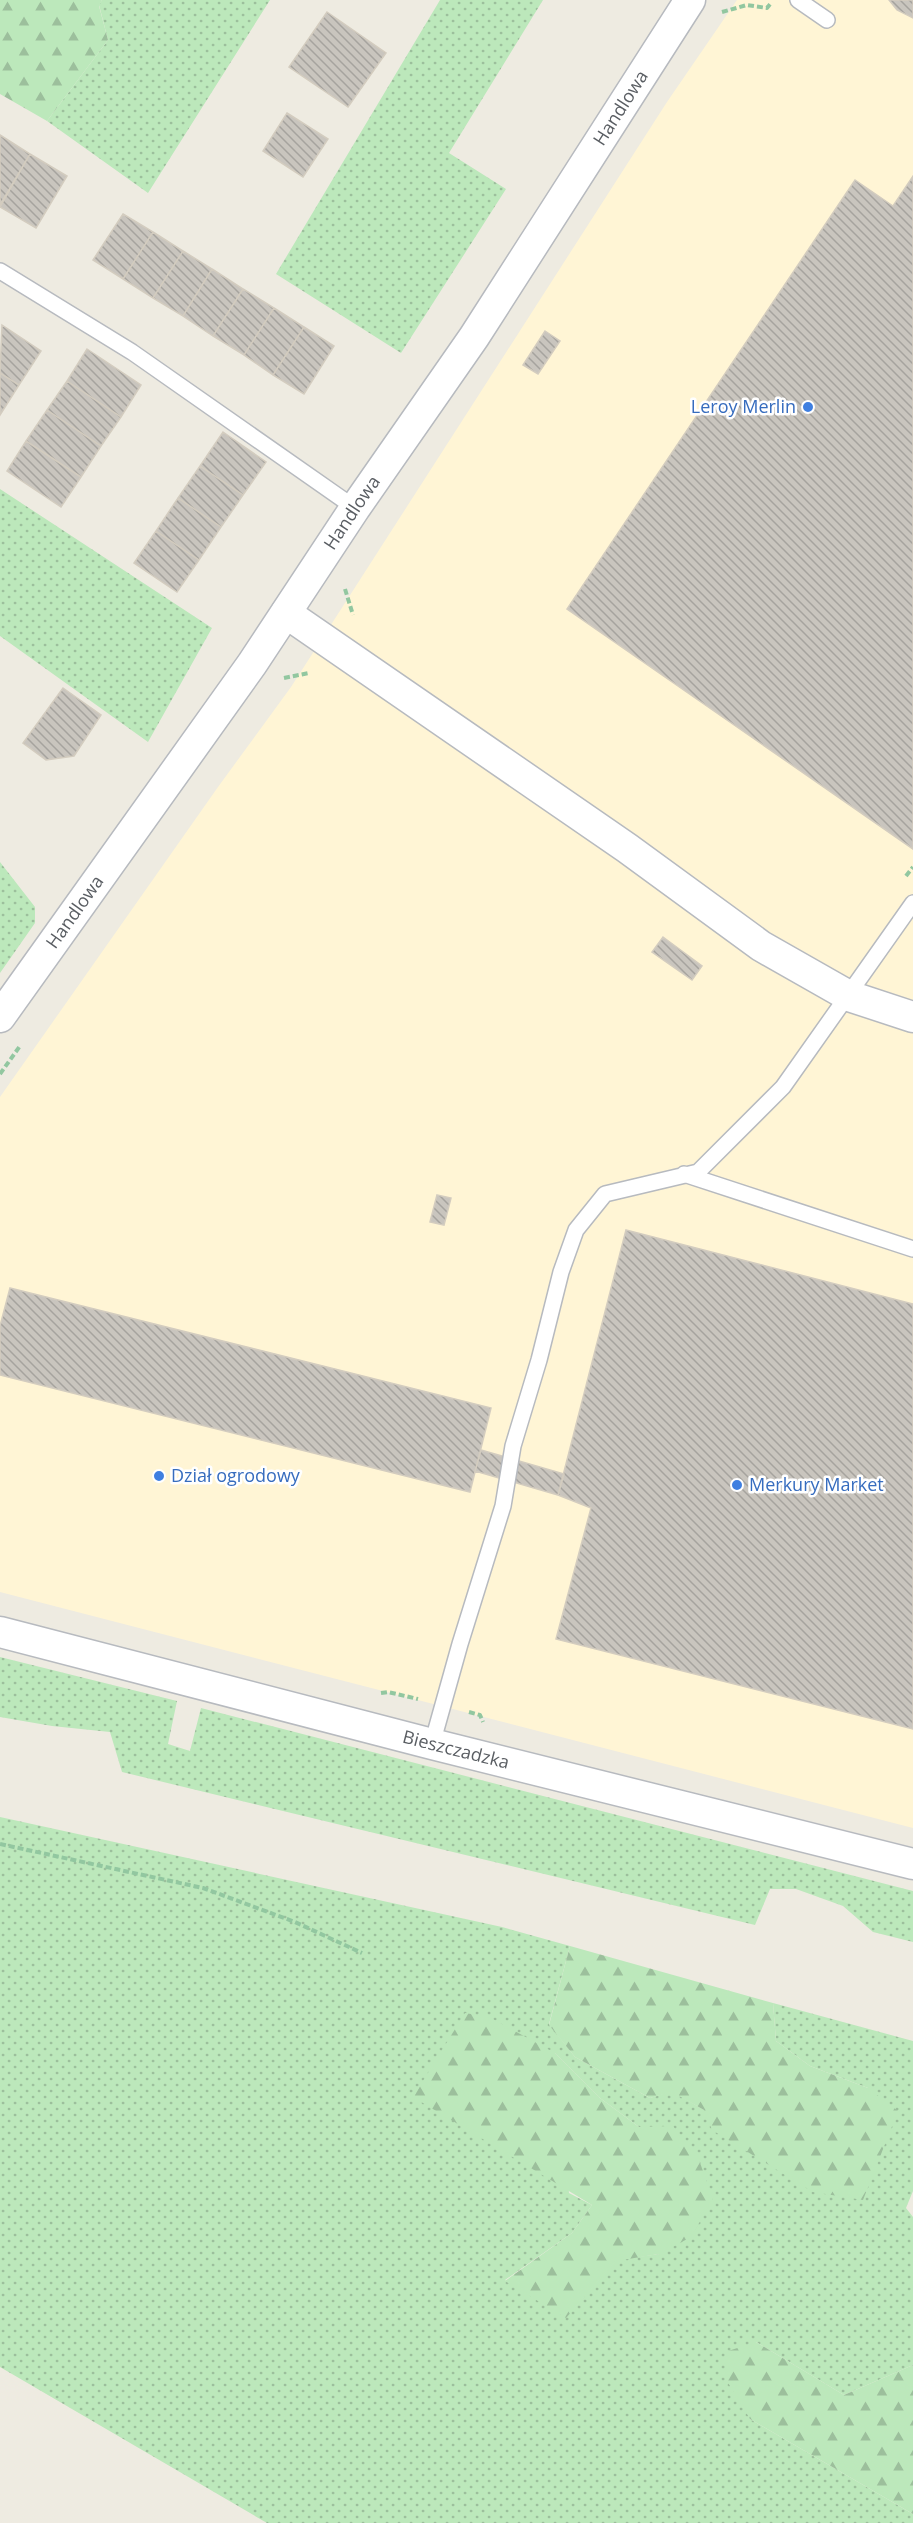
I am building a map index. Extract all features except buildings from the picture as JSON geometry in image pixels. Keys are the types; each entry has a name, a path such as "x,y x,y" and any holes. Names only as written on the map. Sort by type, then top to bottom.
{"street":[{"name":"Handlowa","path":"0,1017 184,761 474,337 690,0"},
{"path":"286,613 627,848 761,946 849,996 913,1017"},
{"name":"Bieszczadzka","path":"0,1632 432,1744 913,1864"}],"lane":[{"path":"798,0 827,20"},
{"path":"0,271 132,352 355,508"},
{"path":"432,1744 503,1506 513,1446 539,1360 561,1272 576,1230 605,1194 698,1172 783,1087 913,903"},
{"path":"684,1174 913,1249"}],"path":[{"path":"0,1844 203,1888 295,1922 362,1953"}],"shaded area":[{"path":"737,0 913,0 913,1828 0,1592 0,1097 291,687 667,102"}],"green space":[{"path":"0,0 102,0 99,6 108,40 47,121 0,94"},
{"path":"102,0 270,0 148,193 47,121 108,40 99,5"},
{"path":"440,0 543,0 449,153 506,189 401,353 276,274"},
{"path":"0,489 212,628 148,742 0,636"},
{"path":"0,862 35,907 35,923 0,973"},
{"path":"0,1657 177,1701 168,1744 190,1751 201,1708 913,1891 913,1942 873,1932 843,1906 796,1889 770,1889 755,1925 122,1772 110,1732 52,1726 0,1717"},
{"path":"0,1817 502,1927 570,1946 549,2024 575,2057 650,2098 672,2091 704,2110 868,2088 810,2066 776,2041 773,2003 913,2041 913,2191 906,2208 913,2217 913,2365 844,2395 756,2342 750,2419 913,2514 913,2523 267,2523 0,2367","holes":["555,2053 600,2098 639,2127 659,2254 616,2260 566,2317 505,2280 572,2233 592,2205 569,2193"]},
{"path":"570,1946 773,2003 776,2041 810,2066 868,2088 898,2111 863,2200 813,2192 712,2130 704,2110 672,2092 650,2098 575,2057 549,2025"},
{"path":"465,2013 489,2017 555,2053 600,2098 639,2127 673,2126 699,2160 713,2199 691,2237 659,2254 616,2261 566,2318 505,2281 572,2233 592,2205 413,2097"},
{"path":"756,2342 844,2395 913,2365 913,2514 750,2419 727,2381 725,2352"}],"place":[{"name":"Leroy Merlin","path":"808,407"},
{"name":"Dział ogrodowy","path":"159,1476"},
{"name":"Merkury Market","path":"737,1485"}]}
